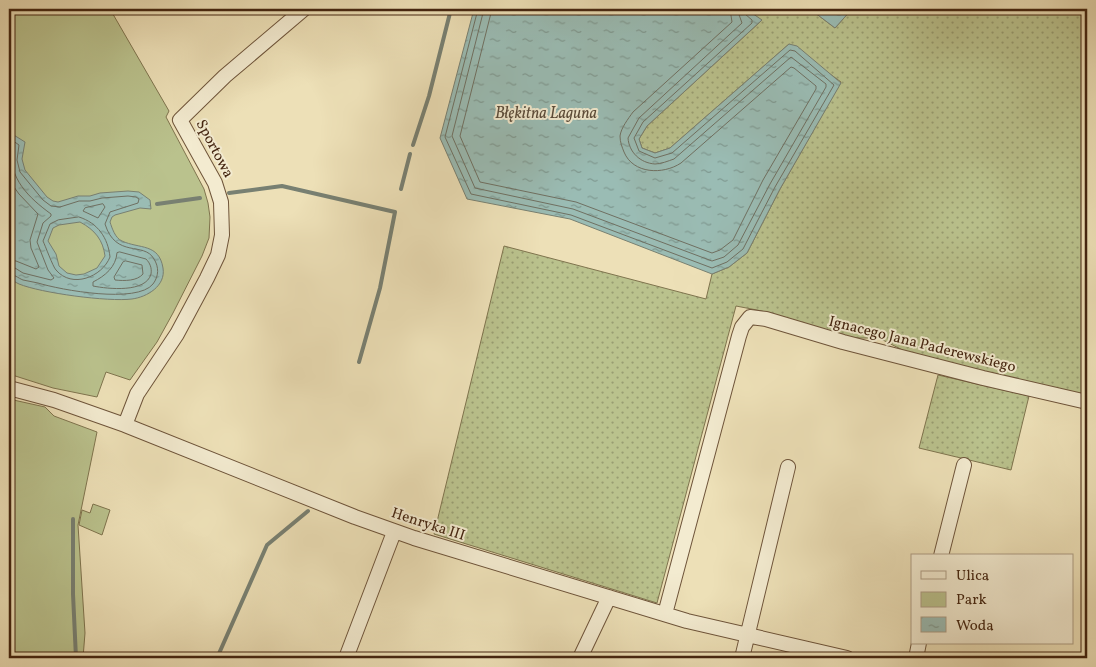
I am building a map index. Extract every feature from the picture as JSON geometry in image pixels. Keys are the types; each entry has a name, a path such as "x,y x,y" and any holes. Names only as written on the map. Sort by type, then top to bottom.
{"street":[{"name":"Sportowa","path":"125,425 136,394 177,334 207,278 218,255 222,235 221,202 215,183 180,120 225,76 304,9"},
{"name":"Ignacego Jana Paderewskiego","path":"665,614 739,336 742,327 750,317 766,319 842,342 983,378 1087,402"},
{"name":"Henryka III","path":"9,388 54,400 125,425 394,532 665,614 847,658"},
{"path":"942,554 964,465"},
{"path":"742,658 788,467"},
{"path":"346,658 394,532"},
{"path":"580,658 608,597"},
{"path":"916,658 919,644"}],"green space":[{"path":"9,9 110,9 169,111 166,117 204,189 208,203 210,217 209,238 202,256 157,342 130,380 106,372 97,397 53,388 9,374"},
{"path":"746,9 810,9 835,28 852,9 1087,9 1087,396 922,360 879,338 848,338 762,311 736,306 657,603 434,534 504,246 706,299 712,274 729,267 747,253 780,189 841,82 789,44 670,148 655,153 642,148 639,139 647,126 761,21"},
{"path":"938,375 1029,396 1011,470 919,448"},
{"path":"9,399 45,407 54,416 97,432 78,525 85,633 83,658 9,658"},
{"path":"93,504 110,510 102,535 79,525 82,510 90,513"}],"water":[{"name":"Błękitna Laguna","path":"474,9 746,9 762,20 647,126 639,139 642,148 655,153 670,148 789,44 797,46 841,83 780,189 747,253 729,267 712,274 570,219 467,199 440,138"},
{"path":"810,9 852,9 835,28"},
{"path":"9,132 25,142 22,159 25,170 47,197 53,201 58,202 78,196 90,196 100,193 128,191 139,192 150,200 151,209 140,208 115,215 110,222 117,238 153,251 161,260 163,268 162,280 154,290 144,296 121,300 92,298 29,287 9,278","holes":["80,222 100,240 105,256 97,268 84,274 67,273 59,266 56,254 48,241 53,228 59,225"]}],"waterway":[{"path":"413,145 429,96 451,9"},
{"path":"401,189 410,154"},
{"path":"229,193 282,186 395,212 380,288 359,362"},
{"path":"157,204 200,198"},
{"path":"217,658 267,545 308,511"},
{"path":"73,519 73,594 76,658"}]}
